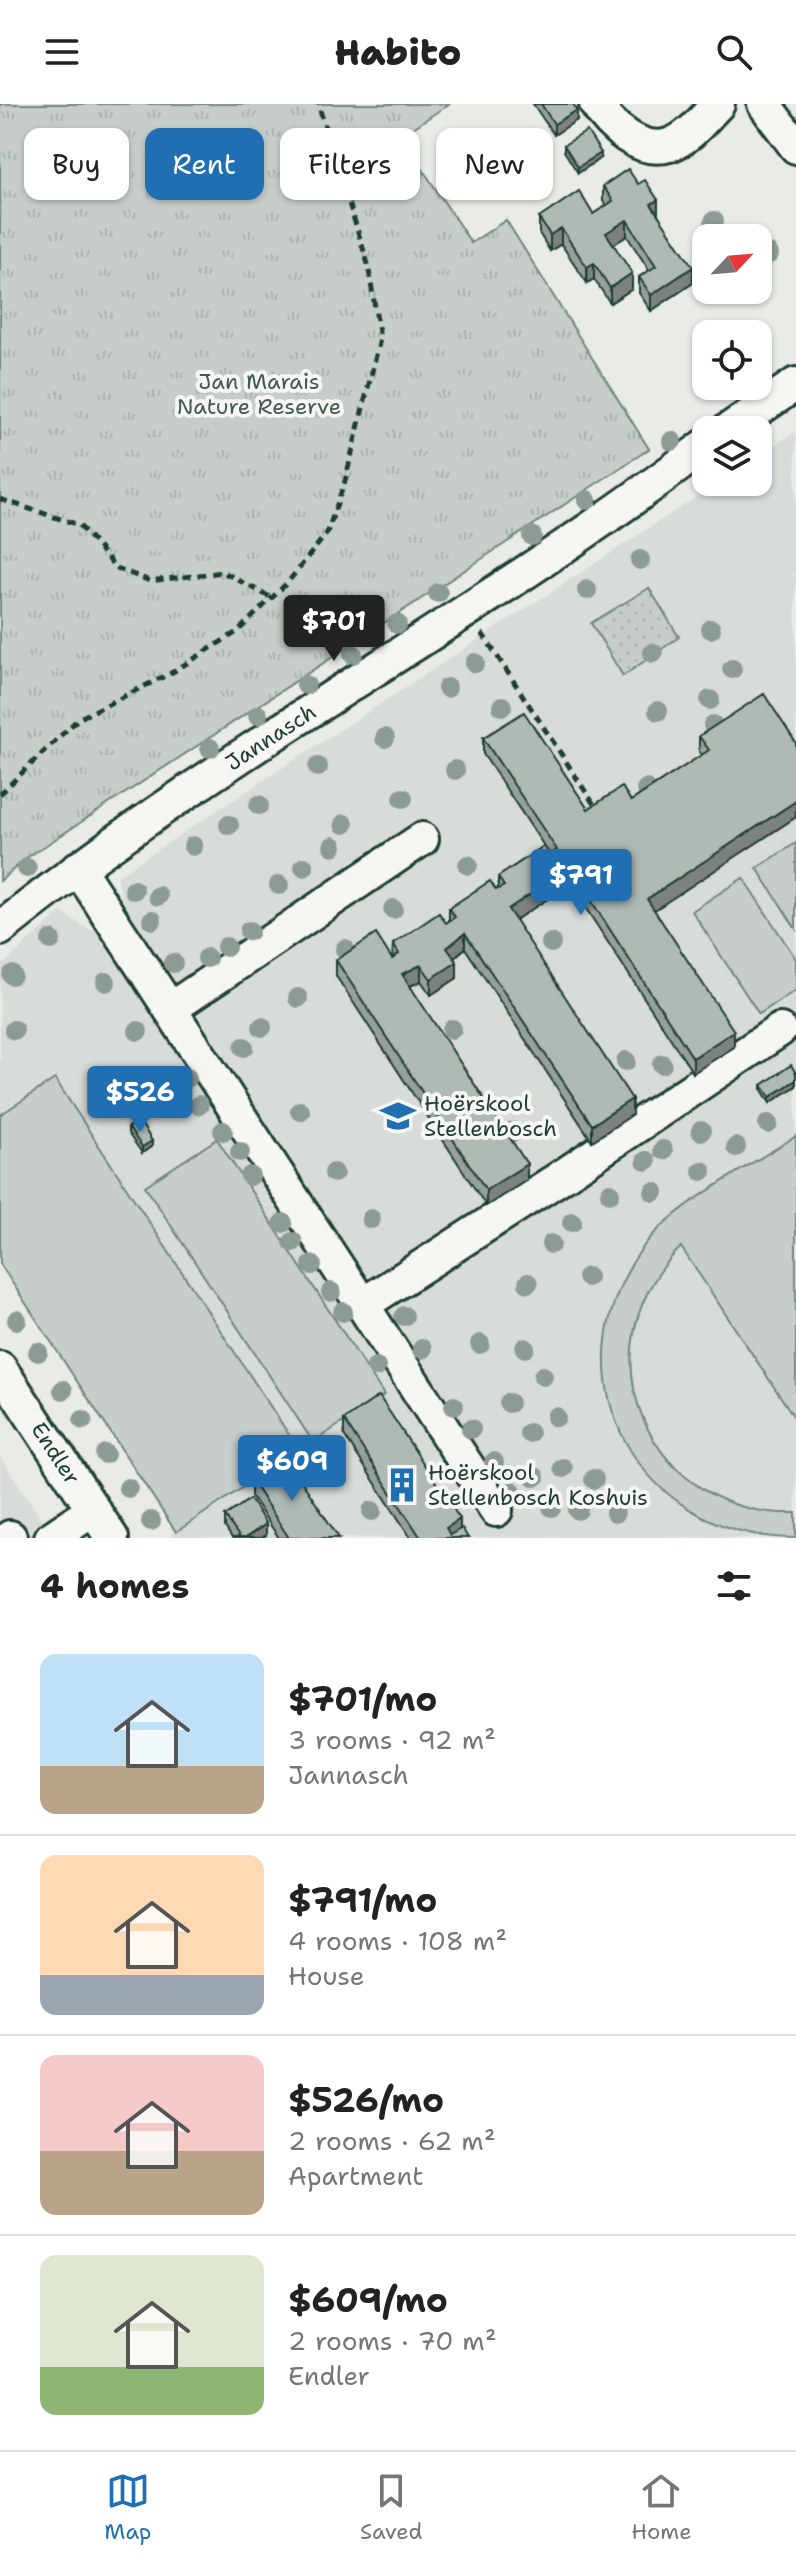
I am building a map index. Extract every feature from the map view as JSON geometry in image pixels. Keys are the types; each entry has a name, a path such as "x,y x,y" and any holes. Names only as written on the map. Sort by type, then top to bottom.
{"street":[{"path":"596,104 608,122 628,136 645,144 667,146 692,130 718,104"},
{"path":"764,104 796,147"},
{"path":"749,416 796,384"},
{"name":"Jannasch","path":"0,929 160,810 654,484 692,456"},
{"path":"170,1009 422,839"},
{"path":"78,868 496,1510"},
{"path":"362,1305 558,1179 780,1030"},
{"name":"Endler","path":"0,1368 112,1538"},
{"path":"51,1538 93,1510"}],"path":[{"path":"0,794 78,719 171,673 237,632 288,582 327,533 345,481 380,339 368,264 318,104"},
{"path":"0,499 79,525 116,568 150,581 223,572 270,597"},
{"path":"488,642 600,813"}],"shaded area":[{"name":"Hoërskool Stellenbosch","path":"796,431 796,1538 173,1538 171,1535 175,1531 0,1264 0,967 61,912 92,931 124,908 117,876 698,496 772,496 772,447"},
{"path":"0,1456 44,1523 54,1538 0,1538"}],"green space":[{"name":"Jan Marais Nature Reserve","path":"0,104 449,104 413,128 280,128 280,200 420,200 420,165 436,190 436,200 443,200 471,243 506,220 649,449 25,859 0,881"},
{"path":"649,588 679,637 623,676 591,623"},
{"path":"796,843 796,929 757,868"},
{"path":"743,878 796,959 796,990 759,1014 692,911"},
{"path":"55,1079 299,1450 176,1532 0,1264 0,1115"},
{"path":"796,1136 796,1420 681,1247 650,1288 634,1333 632,1378 644,1421 667,1458 701,1488 745,1507 796,1513 796,1538 740,1531 692,1511 653,1480 625,1441 609,1396 605,1347 616,1297 643,1247 656,1232 693,1201"},
{"path":"217,1139 384,1395 313,1442 145,1186"}],"building":[{"path":"541,104 573,104 577,110 554,124"},
{"path":"587,131 601,153 578,167 564,145"},
{"path":"628,169 638,184 645,180 658,200 651,204 692,268 651,295 639,277 656,266 627,220 606,233 632,273 610,288 594,263 587,267 561,228 550,235 539,218 579,191 593,214 613,201 603,186"},
{"path":"764,694 796,743 796,801 647,899 734,1031 693,1058 570,868 508,909 632,1099 592,1125 465,933 447,948 457,962 431,979 421,965 402,974 527,1164 486,1190 336,960 376,934 392,959 399,954 393,944 439,913 446,923 455,917 449,908 490,881 496,890 504,886 498,877 544,846 550,855 557,850 483,738 524,712 588,809 622,787 631,801 709,750 699,736"},
{"path":"791,1065 796,1080 770,1097 762,1085"},
{"path":"115,1083 128,1103 118,1110 104,1090"},
{"path":"139,1120 152,1141 142,1147 128,1127"},
{"name":"Hoërskool Stellenbosch Koshuis","path":"379,1396 460,1519 446,1528 450,1535 462,1528 468,1538 421,1538 344,1420"},
{"path":"286,1458 339,1538 289,1538 251,1480"},
{"path":"250,1499 266,1524 240,1538 225,1516"}],"place":[{"name":"Hoërskool Stellenbosch","path":"398,1116"},
{"name":"Hoërskool Stellenbosch Koshuis","path":"402,1485"}]}
